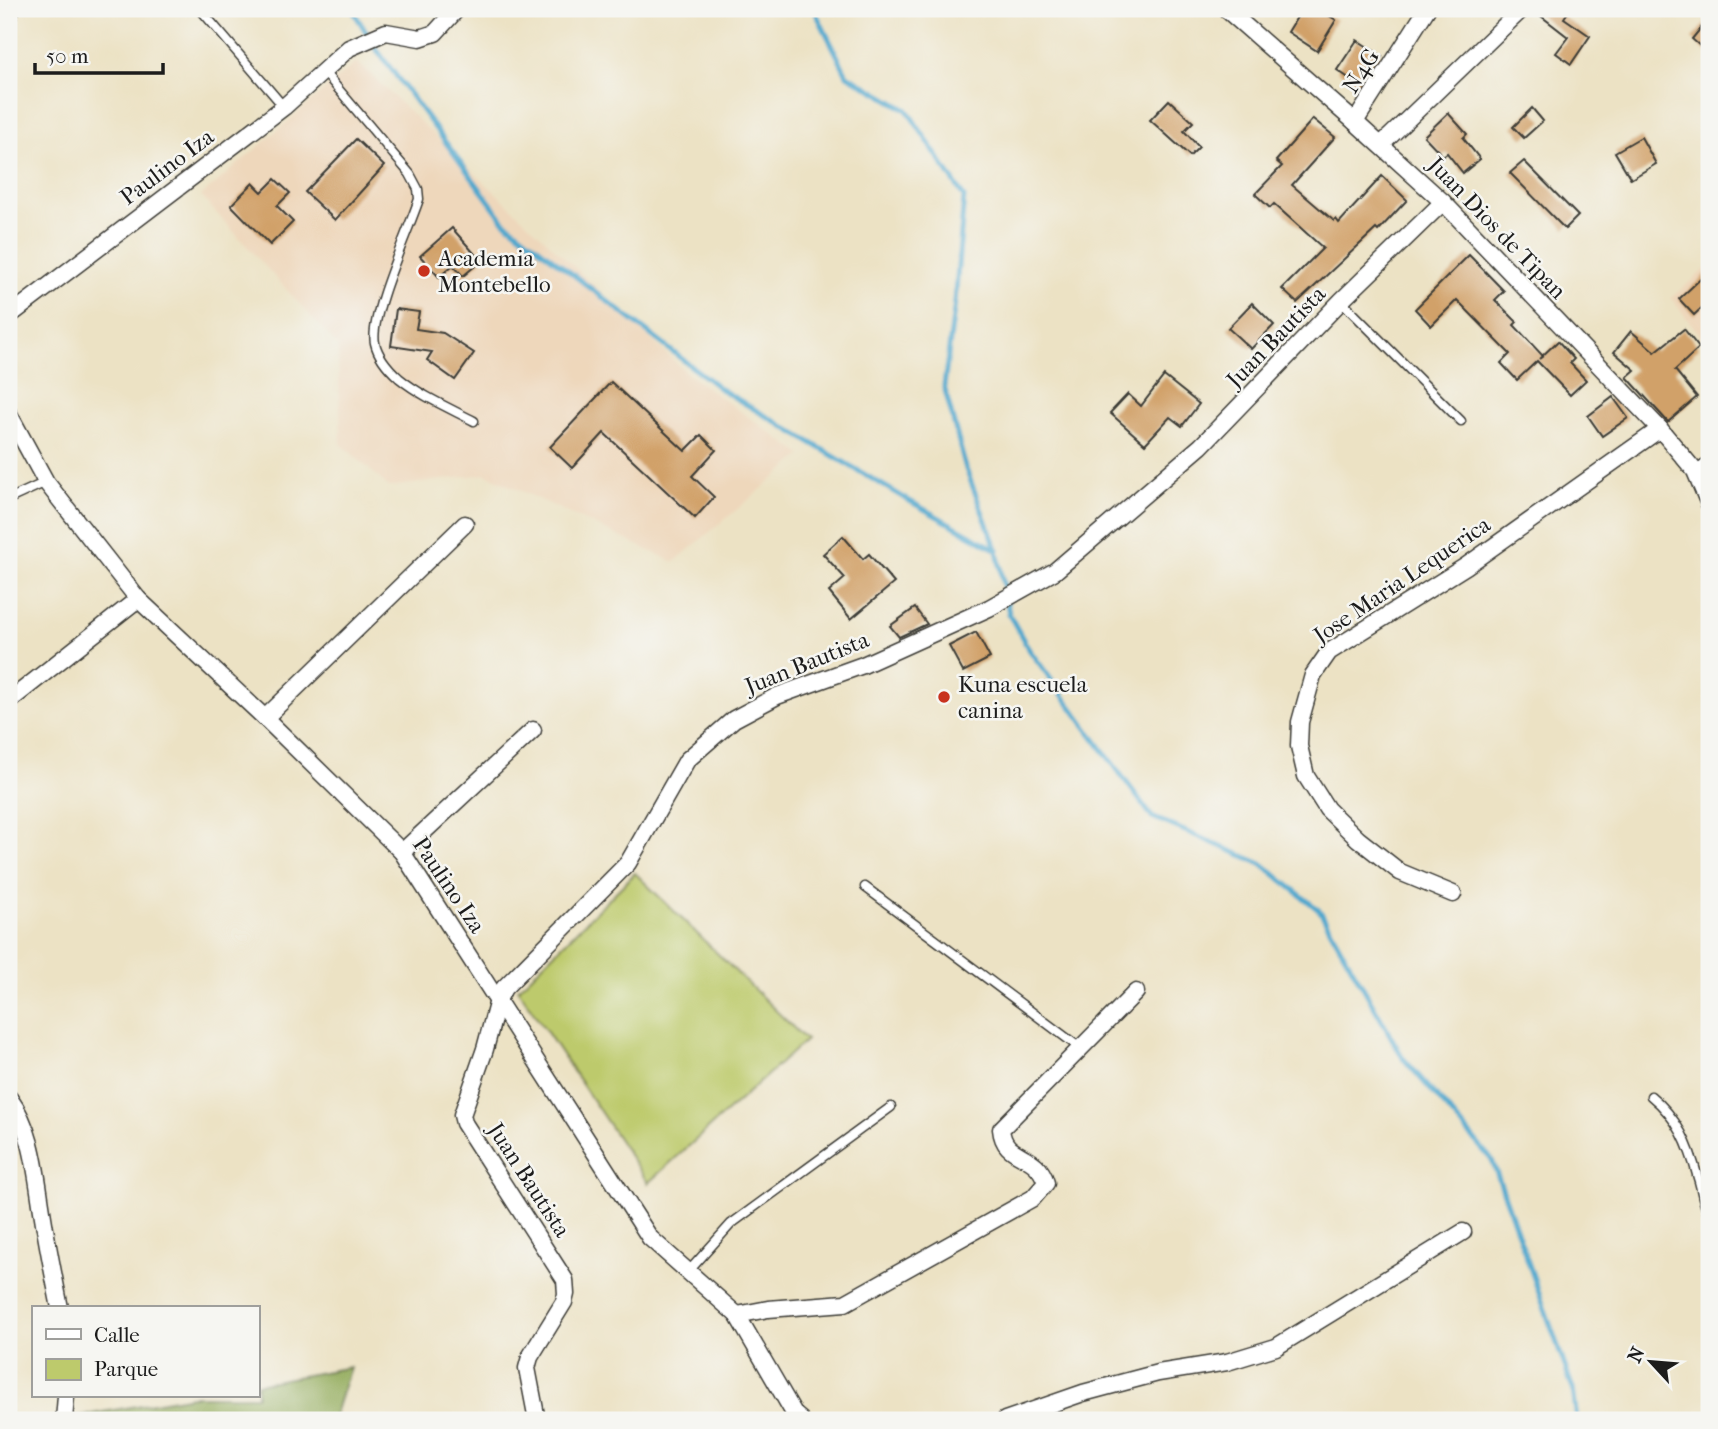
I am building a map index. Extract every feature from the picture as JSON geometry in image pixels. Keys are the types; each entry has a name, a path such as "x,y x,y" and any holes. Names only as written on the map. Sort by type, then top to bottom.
{"street":[{"name":"Juan Dios de Tipan","path":"1226,9 1443,202 1660,429 1695,471 1709,504"},
{"name":"N4G","path":"1356,122 1427,9"},
{"path":"1381,145 1522,9"},
{"name":"Paulino Iza","path":"9,316 284,107 349,48 386,33 420,38 435,33 450,11"},
{"name":"Juan Bautista","path":"537,1420 527,1368 530,1357 564,1302 565,1280 464,1123 462,1115 504,988 628,863 687,760 734,719 777,696 863,665 989,608 1055,571 1201,446 1341,301 1443,202"},
{"name":"Paulino Iza","path":"9,414 46,482 138,599 402,852 650,1238 737,1315 800,1420"},
{"name":"Jose Maria Lequerica","path":"1453,894 1400,872 1350,831 1327,808 1313,787 1306,776 1299,746 1300,722 1313,675 1329,652 1466,566 1660,429"},
{"path":"265,718 465,524"},
{"path":"9,701 138,599"},
{"path":"402,852 533,730"},
{"path":"737,1315 768,1309 845,1303 1033,1198 1045,1182 1042,1171 1002,1142 1001,1129 1136,992"},
{"path":"9,1098 20,1113 30,1137 60,1306"},
{"path":"1005,1420 1083,1393 1158,1373 1227,1362 1276,1347 1463,1232"},
{"path":"64,1420 66,1398"}],"lane":[{"path":"9,22 16,9"},
{"path":"200,9 284,107"},
{"path":"324,72 410,174 418,189 419,199 415,213 376,317 375,343 382,358 397,376 411,387 474,421"},
{"path":"1341,301 1461,421"},
{"path":"1695,471 1709,461"},
{"path":"9,499 46,482"},
{"path":"865,887 1080,1048"},
{"path":"1651,1096 1666,1109 1678,1125 1709,1216"},
{"path":"688,1272 731,1224 891,1107"}],"shaded area":[{"name":"Academia Montebello","path":"357,62 689,375 802,455 674,562 485,474 389,487 341,444 338,346 201,196"},
{"path":"1709,266 1709,346 1671,298"}],"green space":[{"path":"635,873 806,1040 648,1183 518,989"},
{"path":"350,1367 333,1420 31,1420 64,1419 181,1398 259,1398 259,1384"}],"building":[{"path":"1302,9 1318,9 1336,20 1317,51 1288,32"},
{"path":"1532,9 1570,9 1564,18 1590,36 1571,64 1556,53 1568,37"},
{"path":"1709,18 1709,54 1692,39"},
{"path":"1357,40 1382,56 1362,87 1337,70"},
{"path":"1169,100 1193,122 1184,131 1199,147 1190,156 1150,120"},
{"path":"1532,108 1543,121 1524,138 1513,127"},
{"path":"1448,113 1467,134 1463,138 1480,159 1463,173 1447,153 1443,156 1424,136"},
{"path":"1313,119 1335,137 1292,185 1339,223 1382,176 1407,200 1378,231 1376,229 1297,303 1282,289 1323,248 1274,204 1270,208 1255,194 1282,166 1276,161"},
{"path":"1641,137 1656,164 1631,179 1615,152"},
{"path":"356,139 384,166 335,220 305,192"},
{"path":"1524,161 1578,216 1565,229 1510,173"},
{"path":"275,179 290,193 277,206 293,222 270,245 231,205 253,183 262,192"},
{"path":"452,228 481,261 463,276 453,265 439,277 420,256"},
{"path":"1469,255 1504,291 1495,300 1517,322 1514,325 1543,356 1558,341 1574,359 1570,363 1586,380 1570,395 1537,361 1517,380 1501,363 1510,354 1457,300 1431,326 1415,309"},
{"path":"1709,271 1709,301 1694,315 1679,299"},
{"path":"1252,303 1274,325 1251,349 1228,328"},
{"path":"396,309 419,312 416,329 443,333 474,353 455,380 427,360 432,352 391,346"},
{"path":"1684,329 1699,348 1675,370 1697,397 1668,422 1627,377 1635,370 1614,352 1631,331 1655,352"},
{"path":"1164,376 1199,404 1182,426 1170,417 1145,444 1110,413 1128,394 1141,406"},
{"path":"611,382 685,451 701,435 716,450 692,476 714,497 695,518 604,433 572,468 550,447"},
{"path":"1613,397 1628,418 1602,436 1588,416"},
{"path":"843,536 863,559 869,554 894,583 851,619 829,592 845,578 823,554"},
{"path":"915,608 927,624 899,637 890,626"},
{"path":"976,632 990,658 963,672 949,646"}],"waterway":[{"path":"352,9 377,50 504,221 722,390 997,550 1009,614 1028,648 1152,817 1262,864 1320,911 1403,1058 1492,1160 1573,1389 1577,1420"},
{"path":"814,9 847,75 907,110 964,197 944,386 966,469 997,550"}],"place":[{"name":"Academia Montebello","path":"424,271"},
{"name":"Kuna escuela canina","path":"944,697"}]}
